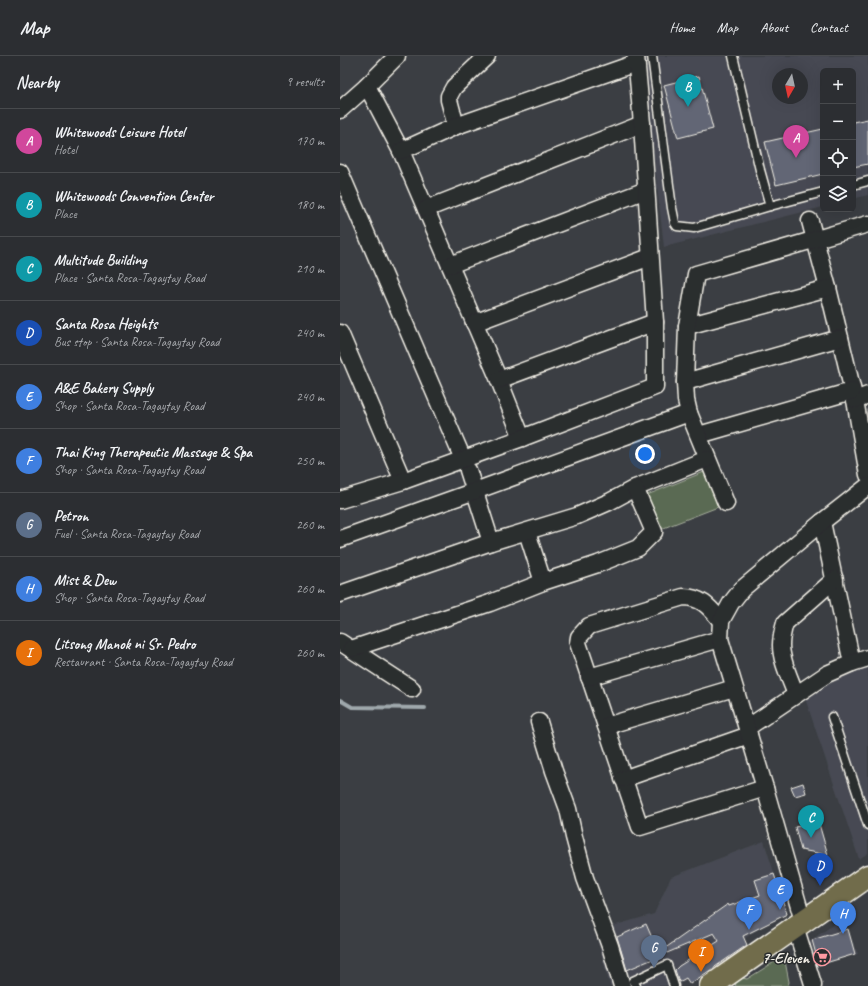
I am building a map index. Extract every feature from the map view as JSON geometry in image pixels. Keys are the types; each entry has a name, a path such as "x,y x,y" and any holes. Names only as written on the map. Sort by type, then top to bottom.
{"main road":[{"path":"715,985 868,876"}],"street":[{"path":"340,110 397,56"},
{"path":"456,126 449,100 450,92 487,56"},
{"path":"341,497 466,465 522,438 655,387 655,322 642,124 636,59 456,126 401,151"},
{"path":"367,86 401,151 499,380 522,438"},
{"path":"426,209 642,124"},
{"path":"340,172 466,465 491,542"},
{"path":"450,265 646,190"},
{"path":"810,221 840,338 858,396 868,476"},
{"path":"726,503 689,413 686,400 685,382 688,326 696,274 814,240 867,228"},
{"path":"474,323 650,257"},
{"path":"688,326 828,288"},
{"path":"499,380 655,322"},
{"path":"340,333 403,481"},
{"path":"685,382 840,338"},
{"path":"699,435 858,396"},
{"path":"340,539 689,413"},
{"path":"340,594 491,542 577,516 609,502 635,488 707,459"},
{"path":"813,986 765,788 720,639 721,621 731,603 742,589 822,522 868,486"},
{"path":"345,646 490,603 543,582 598,564 638,548 654,532 635,488"},
{"path":"822,522 852,663"},
{"path":"527,532 543,582"},
{"path":"796,695 785,664 781,646 782,633 785,623 835,579"},
{"path":"721,621 709,606 692,597 683,597 589,626 579,637 578,642 640,828 765,788"},
{"path":"589,677 720,639"},
{"path":"345,646 412,689"},
{"path":"623,779 748,731 796,695 828,674 852,663 868,658"},
{"path":"606,726 734,688"},
{"path":"539,722 554,771 568,809 574,837 586,878 610,946 622,986"}],"lane":[{"path":"652,56 675,223 678,226 694,228 820,193"},
{"path":"733,56 770,206"},
{"path":"856,184 868,181"},
{"path":"832,717 868,825"},
{"path":"636,986 633,981 667,965 674,986"}],"shaded area":[{"path":"642,56 868,56 868,195 856,198 856,68 820,68 820,208 664,247"},
{"path":"868,664 868,853 859,859 805,698 847,670"},
{"path":"764,841 786,910 677,986 610,986 595,931 654,914 671,877"},
{"path":"843,918 858,954 811,968 804,945"}],"green space":[{"path":"704,472 718,507 661,529 647,495"},
{"path":"784,956 789,982 788,986 735,986 736,983 742,978 747,979"}],"building":[{"path":"699,76 713,129 678,138 664,85"},
{"path":"868,119 868,164 856,166 856,140 856,121"},
{"path":"820,130 820,175 776,185 765,142"},
{"path":"803,783 806,793 795,796 791,787"},
{"path":"809,824 809,826 819,824 828,855 801,850 795,827"},
{"path":"774,874 787,914 743,936 747,945 690,984 686,978 679,982 675,970 719,941 714,933 667,953 664,949 728,904 729,906 760,895 755,880"},
{"path":"646,924 660,956 627,970 617,937"},
{"path":"848,929 855,954 819,965 812,940"}],"waterway":[{"path":"340,700 352,707 425,708"}],"place":[{"name":"Whitewoods Convention Center","path":"688,107"},
{"name":"Whitewoods Leisure Hotel","path":"796,158"},
{"name":"Multitude Building","path":"811,838"},
{"name":"Santa Rosa Heights","path":"820,886"},
{"name":"A&E Bakery Supply","path":"780,910"},
{"name":"Thai King Therapeutic Massage & Spa","path":"749,930"},
{"name":"Mist & Dew","path":"843,934"},
{"name":"7-Eleven","path":"822,957"},
{"name":"Petron","path":"654,968"},
{"name":"Litsong Manok ni Sr. Pedro","path":"701,972"}]}
